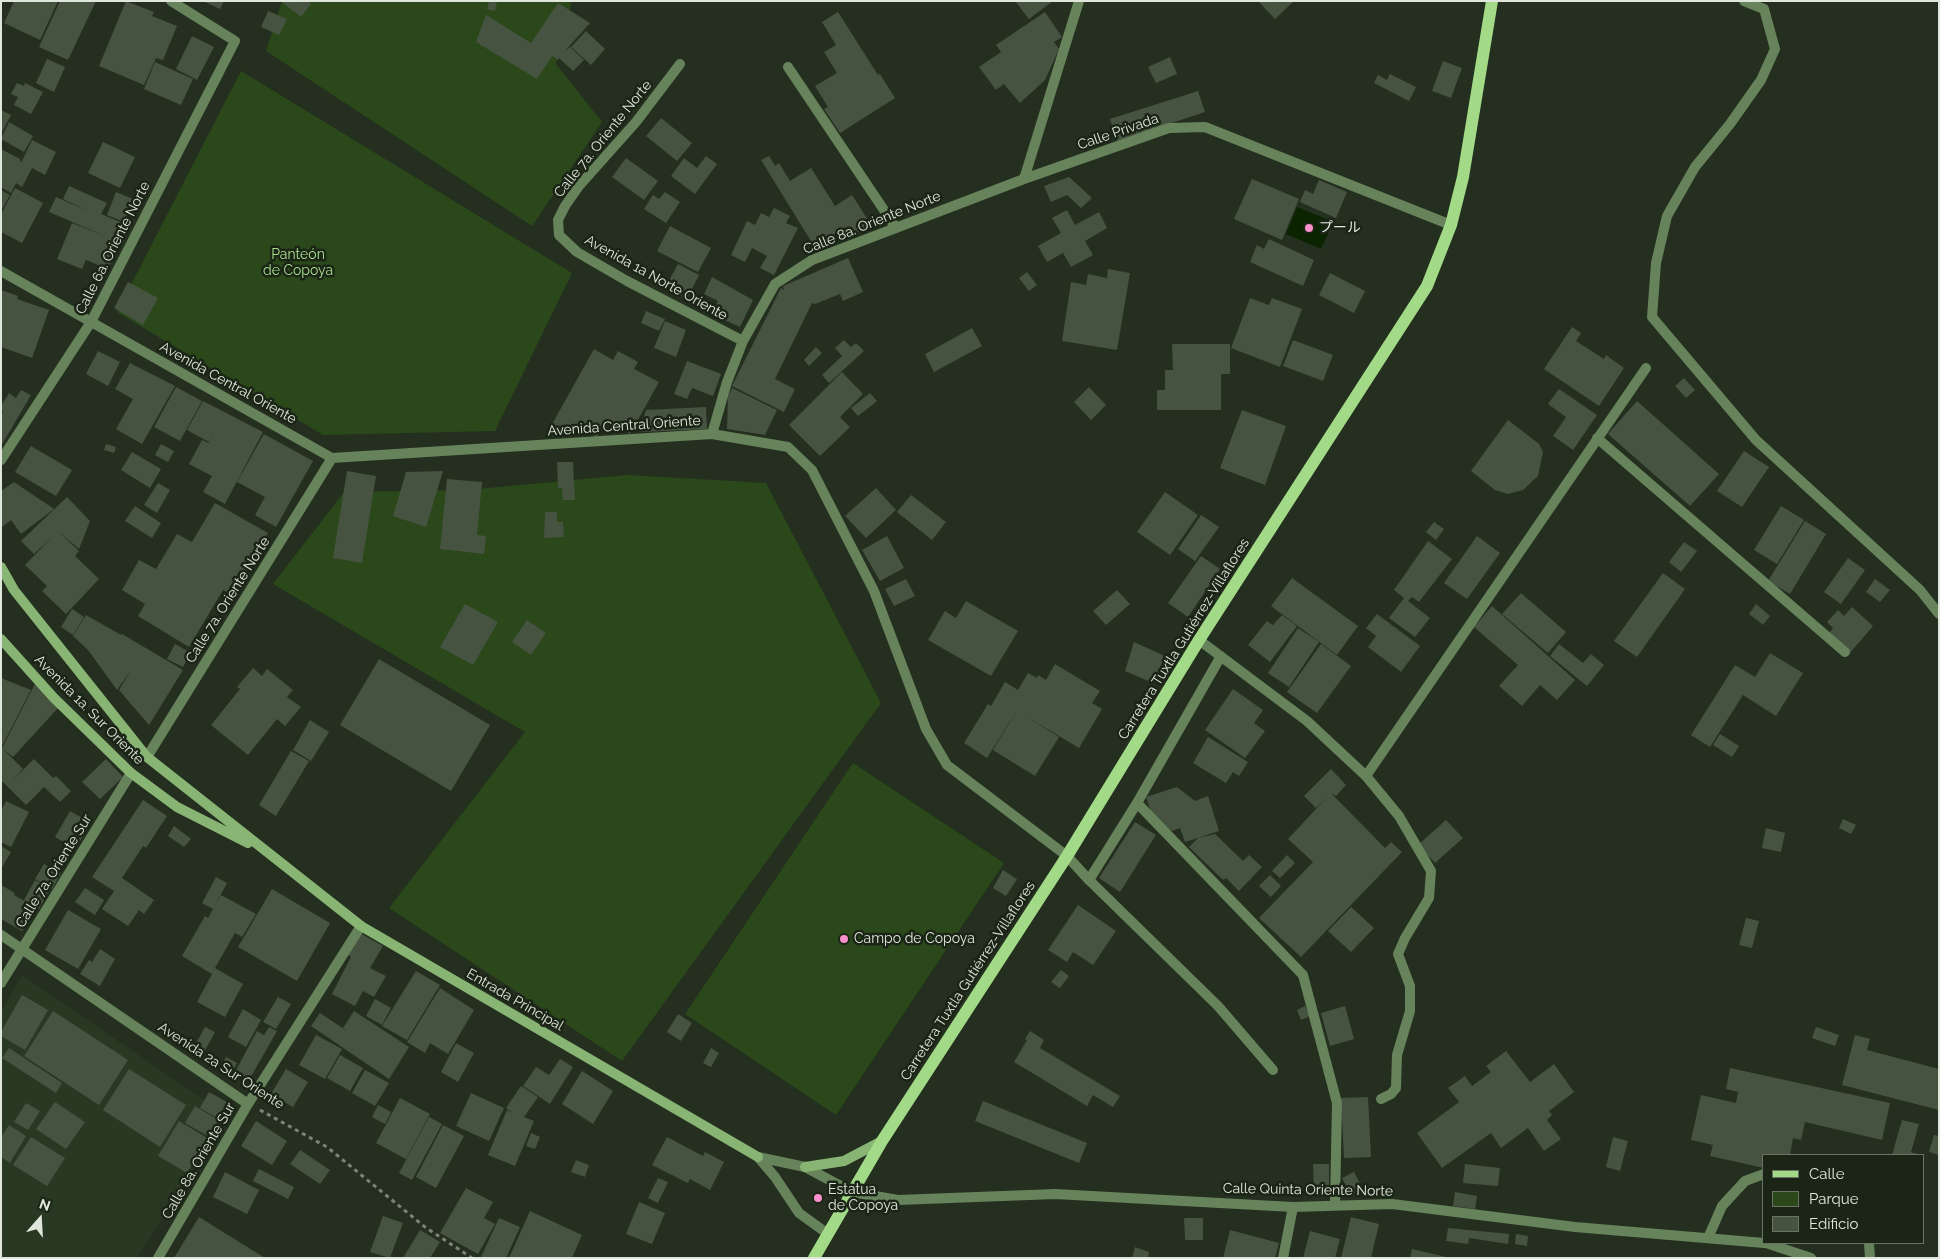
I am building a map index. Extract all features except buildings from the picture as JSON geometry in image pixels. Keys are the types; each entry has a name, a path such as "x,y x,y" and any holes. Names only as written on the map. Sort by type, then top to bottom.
{"main road":[{"name":"Carretera Tuxtla Gutiérrez-Villaflores","path":"814,1258 882,1141 1067,856 1199,640 1427,286 1451,225 1462,177 1492,1"}],"street":[{"name":"Calle 6a. Oriente Norte","path":"1,460 91,322 235,41 171,1"},
{"path":"1024,179 1078,1"},
{"path":"1744,1 1764,9 1775,49 1761,80 1730,124 1694,167 1666,216 1656,263 1652,317 1756,440 1920,590 1939,614"},
{"name":"Calle 7a. Oriente Norte","path":"559,235 558,220 570,199 636,122 680,64"},
{"path":"788,67 896,228"},
{"name":"Calle Privada","path":"1024,179 1169,128 1205,127 1451,225"},
{"name":"Calle 8a. Oriente Norte","path":"712,434 727,382 743,341 776,284 812,260 1024,179"},
{"name":"Avenida 1a Norte Oriente","path":"559,235 577,252 627,281 743,341"},
{"name":"Avenida Central Oriente","path":"1,271 332,458 712,434 788,448 812,470 874,591 926,729 947,765 1067,856 1089,880 1218,1006 1273,1070"},
{"path":"1366,776 1646,368"},
{"path":"1597,438 1845,652"},
{"name":"Calle 7a. Oriente Norte","path":"147,757 332,458"},
{"path":"1,567 14,590 147,757 268,853"},
{"name":"Avenida 1a. Sur Oriente","path":"1,639 54,698 131,774 177,807 268,853"},
{"path":"1199,640 1307,722 1374,782 1399,816 1431,871 1429,898 1405,938 1398,954 1410,986 1410,1011 1397,1055 1396,1088 1391,1094 1381,1099"},
{"path":"1089,880 1137,803 1221,656"},
{"name":"Calle 7a. Oriente Sur","path":"1,983 131,774"},
{"path":"1137,803 1303,976 1337,1103 1335,1205"},
{"name":"Entrada Principal","path":"268,853 361,926 758,1157"},
{"name":"Calle 8a. Oriente Sur","path":"158,1258 248,1104 361,926"},
{"name":"Avenida 2a Sur Oriente","path":"1,935 248,1104"},
{"path":"805,1167 844,1161 882,1141"},
{"path":"758,1157 775,1177 799,1213 828,1234"},
{"name":"Calle Quinta Oriente Norte","path":"758,1157 805,1167 852,1192 898,1200 1055,1194 1293,1206 1392,1204 1575,1227 1762,1243"},
{"path":"1708,1238 1722,1206 1745,1181 1762,1175"},
{"path":"1283,1258 1293,1206"},
{"name":"Calle Quinta Oriente Norte","path":"1768,1244 1811,1258"},
{"path":"1869,1244 1870,1258"}],"path":[{"name":"Avenida 2a Sur Oriente","path":"248,1104 328,1147 425,1227 472,1258"}],"shaded area":[{"name":"プール","path":"1297,207 1333,222 1321,249 1286,234"},
{"path":"22,975 226,1115 137,1258 1,1258 1,1012"}],"green space":[{"path":"282,1 572,1 556,64 602,122 532,226 266,51"},
{"name":"Panteón de Copoya","path":"241,71 572,273 495,431 323,435 117,312"},
{"path":"627,475 766,483 881,703 622,1061 389,908 525,732 273,584 344,492 467,490"},
{"name":"Campo de Copoya","path":"853,763 1004,863 836,1115 685,1014"}],"place":[{"name":"プール","path":"1309,228"},
{"name":"Campo de Copoya","path":"844,939"},
{"name":"Estatua de Copoya","path":"818,1198"}]}
